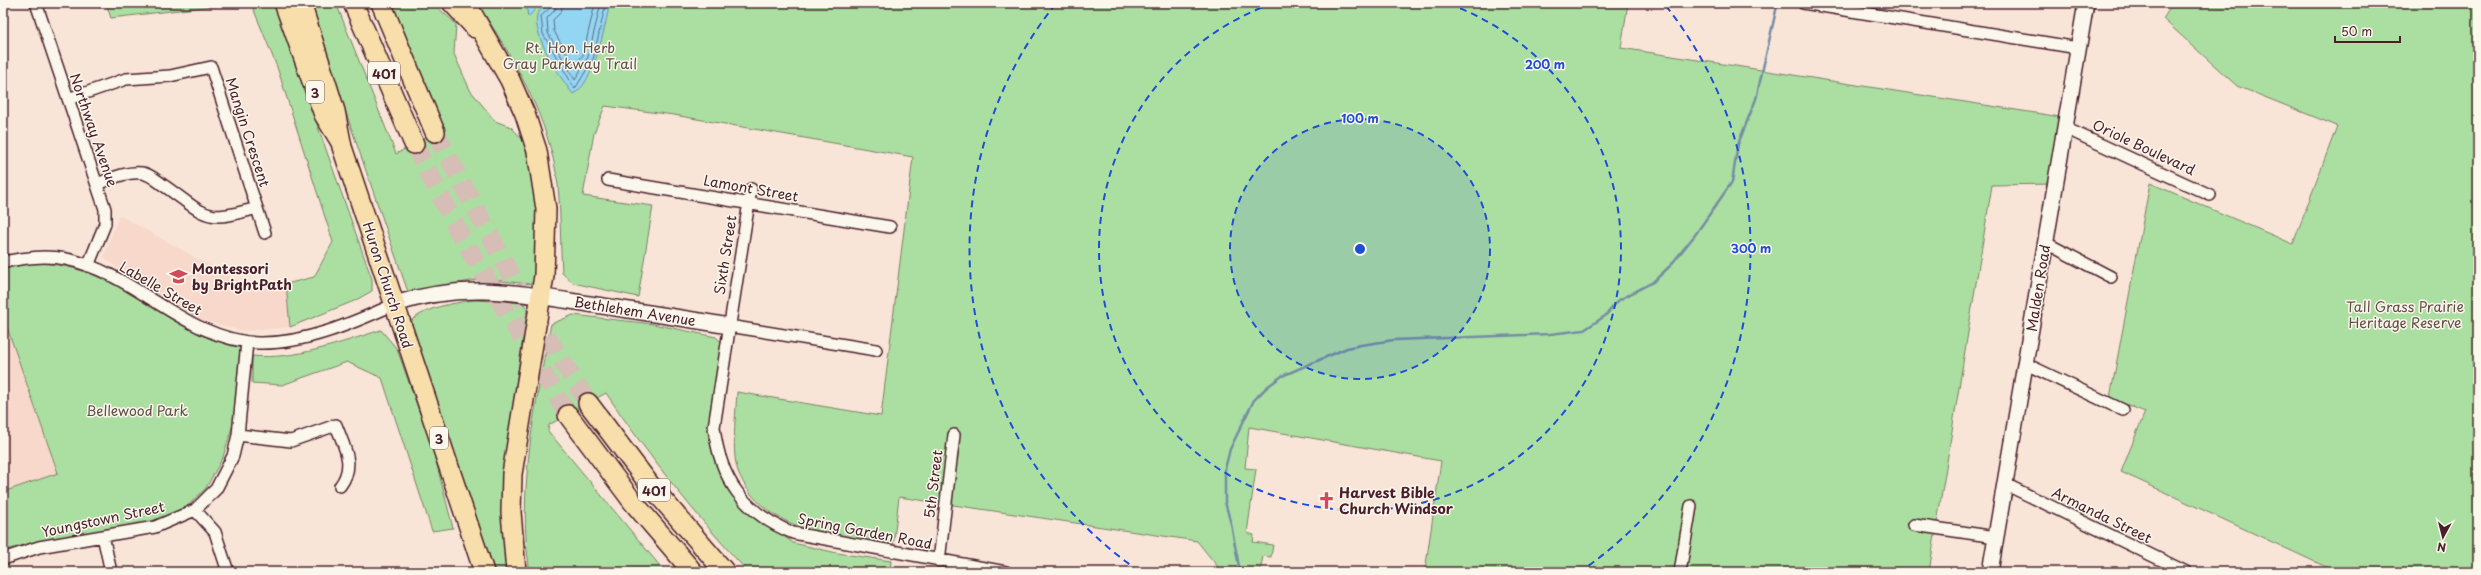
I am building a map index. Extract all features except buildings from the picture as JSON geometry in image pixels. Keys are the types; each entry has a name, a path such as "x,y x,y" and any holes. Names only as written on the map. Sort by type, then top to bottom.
{"highway":[{"path":"301,3 335,111 342,147"},
{"name":"401","path":"353,3 414,144"},
{"name":"401","path":"381,3 435,132"},
{"path":"466,3 510,80 525,114 541,171 546,228 545,267 512,474 511,512 516,572"},
{"name":"Huron Church Road","path":"342,147 484,572"},
{"name":"401","path":"588,403 650,485 725,572"},
{"name":"401","path":"568,415 633,502 693,572"}],"main road":[{"name":"Huron Church Road","path":"283,3 323,115 342,147"},
{"path":"451,3 490,45"},
{"name":"Malden Road","path":"1990,572 2086,3"},
{"name":"Bethlehem Avenue","path":"395,304 423,295 473,290 540,296 729,326"}],"street":[{"name":"Northway Avenue","path":"36,3 105,209 105,224 88,266"},
{"path":"1804,3 2078,48"},
{"name":"Mangin Crescent","path":"68,99 126,79 170,76 211,67 265,233"},
{"name":"Oriole Boulevard","path":"2065,128 2210,195"},
{"name":"Mangin Crescent","path":"97,184 129,174 141,173 153,178 210,216 226,217 257,208"},
{"name":"Lamont Street","path":"608,180 748,202 890,227"},
{"name":"Sixth Street","path":"729,326 750,188"},
{"path":"2046,243 2111,277"},
{"name":"Labelle Street","path":"3,262 40,257 66,259 88,266 122,282 197,326 227,338 247,342 272,342 312,335 395,304"},
{"name":"Bethlehem Avenue","path":"729,326 876,350"},
{"name":"Spring Garden Road","path":"729,326 714,427 722,466 746,504 774,526 793,534 1006,572"},
{"name":"Youngstown Street","path":"3,559 39,547 155,527 185,516 195,510 216,489 233,456 238,435 247,342"},
{"path":"2026,364 2123,410"},
{"path":"238,435 291,441 336,425 349,466 346,477 340,486"},
{"name":"5th Street","path":"939,561 954,435"},
{"name":"Armanda Street","path":"2005,484 2186,572"},
{"path":"1680,572 1691,506"},
{"path":"195,510 215,532 228,572"},
{"path":"1914,525 1996,537"},
{"path":"103,536 111,572"}],"shaded area":[{"name":"Montessori by BrightPath","path":"119,215 241,283 286,284 290,327 243,331 202,320 119,269 104,257"},
{"path":"3,316 58,473 3,492"}],"green space":[{"path":"106,3 239,3 111,18"},
{"path":"251,3 274,3 372,279 372,291 354,301 290,327 286,284 314,277 333,242 277,67"},
{"name":"Rt. Hon. Herb Gray Parkway Trail","path":"308,3 336,3 396,154 444,127 392,3 433,3 456,24 454,54 470,90 495,121 511,127 525,142 534,173 539,228 536,280 530,284 482,279 408,292"},
{"path":"477,3 1628,3 1621,48 2067,118 2055,184 1992,185 1929,572 1425,571 1441,461 1249,427 1245,468 1256,469 1247,533 1254,535 1253,542 1273,545 1271,557 1263,556 1260,572 1222,572 1197,541 899,497 893,547 849,539 804,528 783,519 765,507 749,492 736,464 734,432 737,392 881,416 913,157 674,115 605,106 594,133 583,196 653,206 638,297 573,283 562,273 558,185 547,136 538,112 517,67"},
{"name":"Tall Grass Prairie Heritage Reserve","path":"2173,3 2478,3 2478,572 2337,572 2121,472 2145,412 2110,398 2150,183 2293,244 2337,126 2237,86 2163,19"},
{"name":"Bellewood Park","path":"27,263 52,264 73,268 93,275 111,283 185,327 242,348 234,421 223,457 206,488 181,512 149,523 3,550 3,492 58,473 3,316 3,270"},
{"path":"472,300 517,302 524,304 527,310 509,434 510,572 495,572 412,329 412,320 419,315 441,306"},
{"path":"573,315 653,324 716,337 721,342 711,423 712,449 722,475 740,504 793,543 837,553 891,561 890,572 748,572 674,486 606,393 549,425 548,431 665,572 530,572 526,543 525,512 530,448 539,384 551,324"},
{"path":"381,330 397,349 433,450 453,528 432,531 382,378 347,362 282,385 252,383 252,356 268,357 301,353"}],"water":[{"path":"526,3 541,3 528,17"},
{"path":"551,3 610,3 602,39 593,67 587,79 573,94 555,68 539,34 537,15 541,9"}],"waterway":[{"path":"1240,572 1231,524 1225,502 1225,469 1230,449 1254,400 1267,387 1282,376 1347,348 1361,345 1394,340 1550,334 1584,330 1605,316 1619,300 1653,282 1670,266 1695,235 1732,182 1738,144 1756,99 1777,6"}],"tunnel":[{"path":"435,132 523,298 588,403"},
{"path":"414,144 460,234 568,415"}],"place":[{"name":"Montessori by BrightPath","path":"179,276"},
{"name":"Harvest Bible Church Windsor","path":"1326,500"}]}
